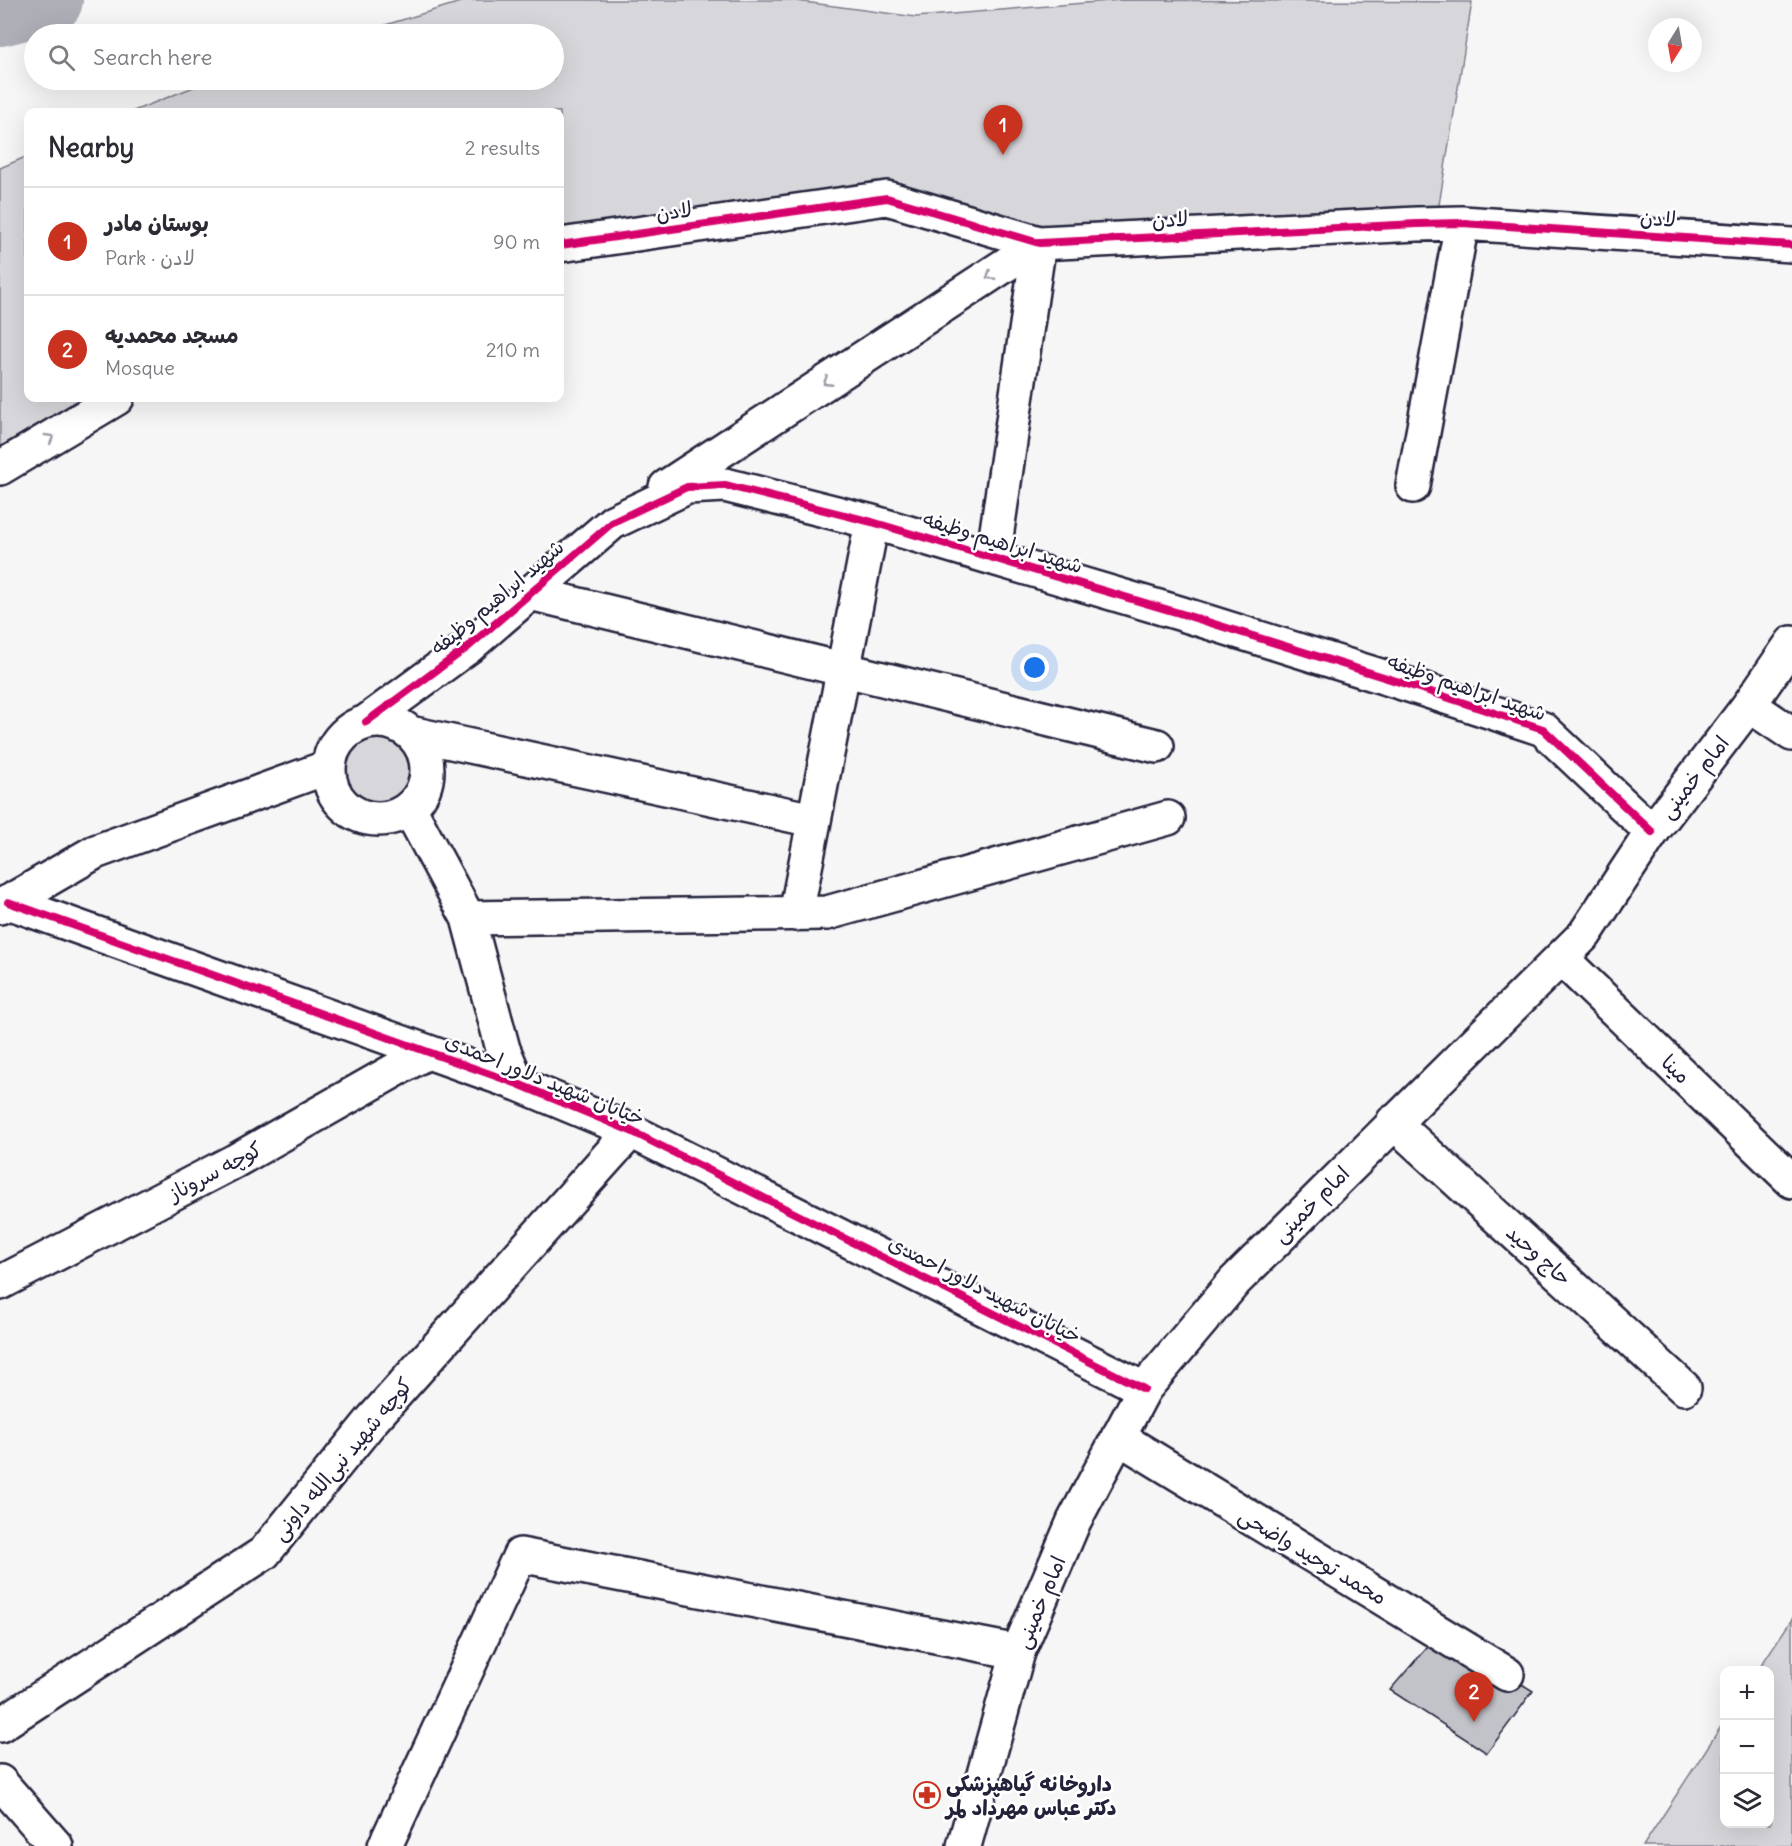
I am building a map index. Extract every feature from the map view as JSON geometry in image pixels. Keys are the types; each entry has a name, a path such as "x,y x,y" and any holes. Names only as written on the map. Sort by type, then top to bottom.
{"street":[{"name":"لادن","path":"564,244 887,198 1039,243 1462,223 1792,245"},
{"path":"1413,486 1462,223"},
{"path":"613,522 1039,243"},
{"path":"993,558 1039,243"},
{"path":"0,468 110,402"},
{"name":"شهید ابراهیم وظیفه","path":"366,722 468,647 613,522 687,487 725,485 872,522 1179,613 1543,729 1652,832"},
{"path":"796,914 872,522"},
{"path":"530,593 1157,746"},
{"name":"امام خمینی","path":"964,1846 1018,1652 1074,1521 1144,1389 1235,1281 1585,934 1652,832 1749,705 1792,643"},
{"path":"1749,705 1792,734"},
{"path":"381,720 397,724 410,733 421,746 427,762 427,779 421,795 409,808 395,817 378,820 361,816 347,809 336,797 330,783 328,767 332,752 340,738 351,728 366,722 381,720"},
{"path":"410,733 813,820"},
{"name":"خیابان شهید دلاور احمدی","path":"4,904 94,852 328,767"},
{"path":"409,808 468,918 503,1049 518,1084"},
{"path":"468,918 827,913 1168,818"},
{"name":"خیابان شهید دلاور احمدی","path":"4,904 518,1084 631,1131 1144,1389"},
{"name":"مینا","path":"1561,958 1792,1181"},
{"name":"کوچه سروناز","path":"0,1283 235,1161 427,1052"},
{"name":"حاج وحید","path":"1393,1122 1684,1388"},
{"name":"کوچه شهید نبی‌الله داونی","path":"0,1725 264,1553 373,1419 631,1131"},
{"name":"محمد توحید واضحی","path":"1119,1437 1507,1674"},
{"path":"385,1846 520,1555 1018,1652"},
{"path":"0,1782 56,1846"}],"shaded area":[{"path":"467,0 789,0 916,17 1121,0 1472,2 1436,223 1039,243 887,198 564,244 564,108 141,108 186,90 564,90 564,24 389,24"},
{"path":"24,158 24,402 109,402 0,467 0,168"},
{"path":"378,724 404,732 416,744 424,770 416,796 404,808 378,816 352,808 340,796 332,770 340,744 352,732"},
{"path":"1792,1619 1792,1846 1643,1846 1720,1728 1720,1828 1774,1828 1774,1666 1761,1666"}],"building":[{"path":"1439,1633 1533,1691 1487,1753 1390,1690"}],"waterway":[{"path":"0,13 50,0"}],"cycle path":[{"path":"564,244 887,198 1039,243 1462,223 1792,245"},
{"path":"366,722 468,647 613,522 687,487 725,485 872,522 1179,613 1543,729 1652,832"},
{"path":"8,902 518,1084 631,1131 1144,1389"}],"place":[{"name":"بوستان مادر","path":"1003,155"},
{"name":"مسجد محمدیه","path":"1474,1722"},
{"name":"داروخانه گیاهپزشکی دکتر عباس مهرداد لمر","path":"927,1795"}]}
